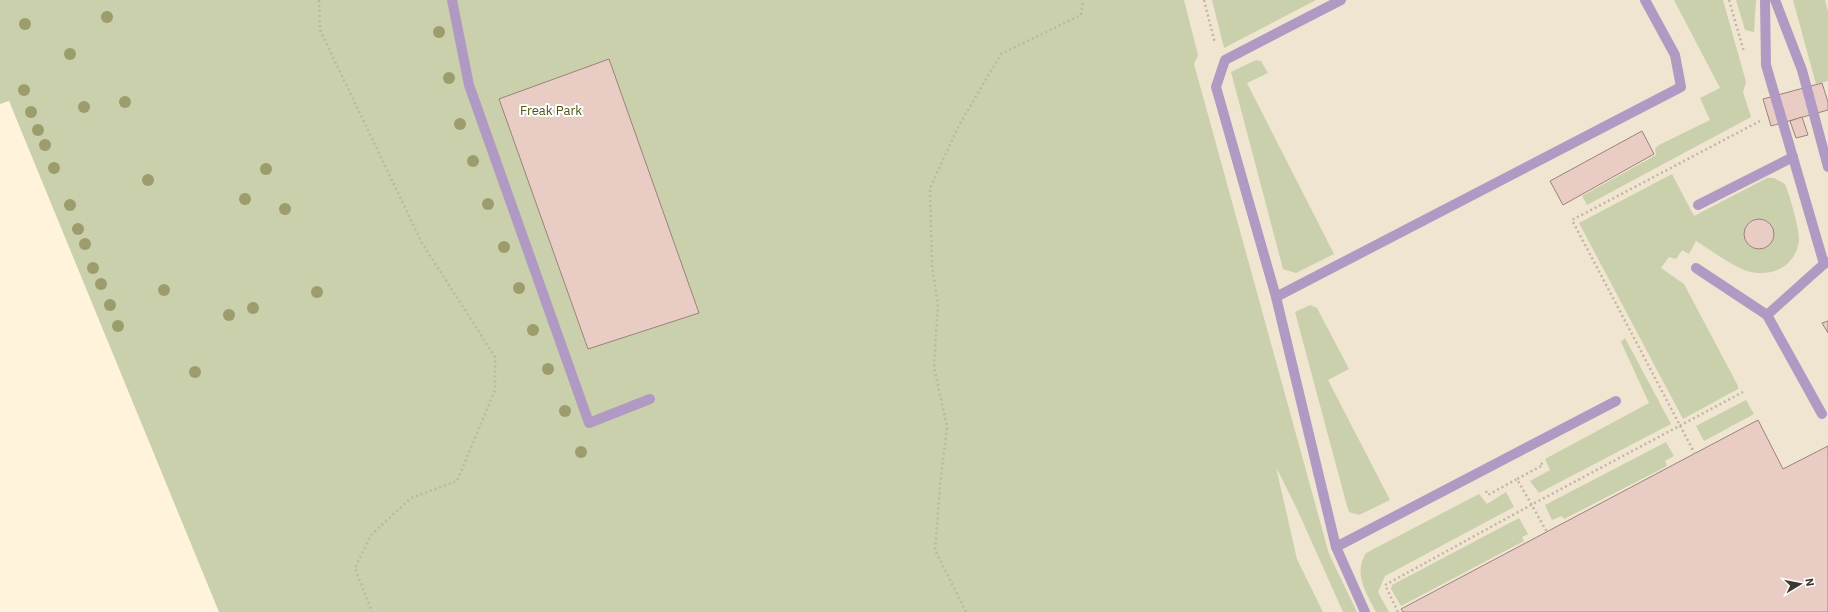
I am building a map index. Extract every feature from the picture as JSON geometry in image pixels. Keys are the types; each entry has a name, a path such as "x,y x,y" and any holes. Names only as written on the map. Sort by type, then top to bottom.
{"lane":[{"path":"452,0 469,85 589,423 650,400"},
{"path":"1341,0 1226,60 1216,87 1276,297 1336,547 1366,612"},
{"path":"1276,297 1681,87 1675,55 1645,0"},
{"path":"1765,0 1766,65 1792,157 1826,263 1767,315"},
{"path":"1775,0 1802,70 1828,167"},
{"path":"1698,205 1792,157"},
{"path":"1696,268 1767,315 1822,414"},
{"path":"1336,547 1616,401"}],"path":[{"path":"319,0 320,30 422,243 495,357 495,390 457,481 411,498 371,535 355,568 372,612"},
{"path":"966,612 935,550 940,486 947,427 934,367 938,304 932,267 930,188 959,125 1001,54 1081,15 1083,0"},
{"path":"1204,0 1218,51 1226,60"},
{"path":"1729,0 1744,53"},
{"path":"1695,454 1572,220 1760,122 1758,114"},
{"path":"1398,612 1385,585 1743,392"},
{"path":"1488,495 1539,468"},
{"path":"1517,479 1547,532"}],"shaded area":[{"path":"1158,0 1828,0 1828,612 1323,612 1297,559"}],"green space":[{"name":"Freak Park","path":"0,0 1184,0 1198,55 1194,64 1329,554 1357,612 1343,612 1297,509 1276,467 1297,559 1323,612 219,612 9,101 0,104"},
{"path":"1212,0 1316,0 1224,48"},
{"path":"1674,0 1723,0 1746,82 1743,92 1751,117 1587,205 1582,196 1656,155 1655,148 1661,144 1710,120 1700,98 1720,88"},
{"path":"1736,0 1756,0 1754,32 1745,30"},
{"path":"1793,0 1825,0 1828,12 1828,81 1816,84"},
{"path":"1256,60 1261,61 1268,73 1247,83 1334,254 1296,273 1283,269 1231,72"},
{"path":"1672,174 1694,216 1767,178 1774,178 1785,184 1794,212 1799,235 1797,249 1788,264 1765,273 1756,273 1742,269 1696,241 1689,254 1682,250 1676,259 1669,257 1661,268 1684,284 1738,386 1738,389 1683,419 1579,223"},
{"path":"1310,305 1317,308 1349,369 1328,380 1390,500 1359,515 1349,512 1347,506 1295,312"},
{"path":"1625,338 1671,424 1539,493 1530,481 1550,470 1545,459 1649,403 1621,342"},
{"path":"1746,400 1754,414 1704,441 1696,426"},
{"path":"1666,442 1674,456 1665,461 1667,466 1564,519 1562,516 1552,520 1545,505"},
{"path":"1506,492 1514,507 1385,576 1378,592 1389,612 1376,612 1362,583 1361,568 1362,561 1366,553 1479,494 1487,504"},
{"path":"1519,518 1528,534 1522,537 1524,541 1401,606 1391,589 1392,585"}],"building":[{"path":"609,59 699,313 588,349 499,99"},
{"path":"1822,83 1828,102 1828,110 1771,126 1763,99"},
{"path":"1802,117 1808,135 1796,138 1790,121"},
{"path":"1642,131 1654,154 1563,205 1550,181"},
{"path":"1759,219 1770,223 1774,234 1770,245 1759,249 1748,245 1744,234 1748,223"},
{"path":"1828,321 1828,333 1822,323"},
{"path":"1758,420 1783,469 1828,446 1828,612 1403,612 1401,609"}]}
